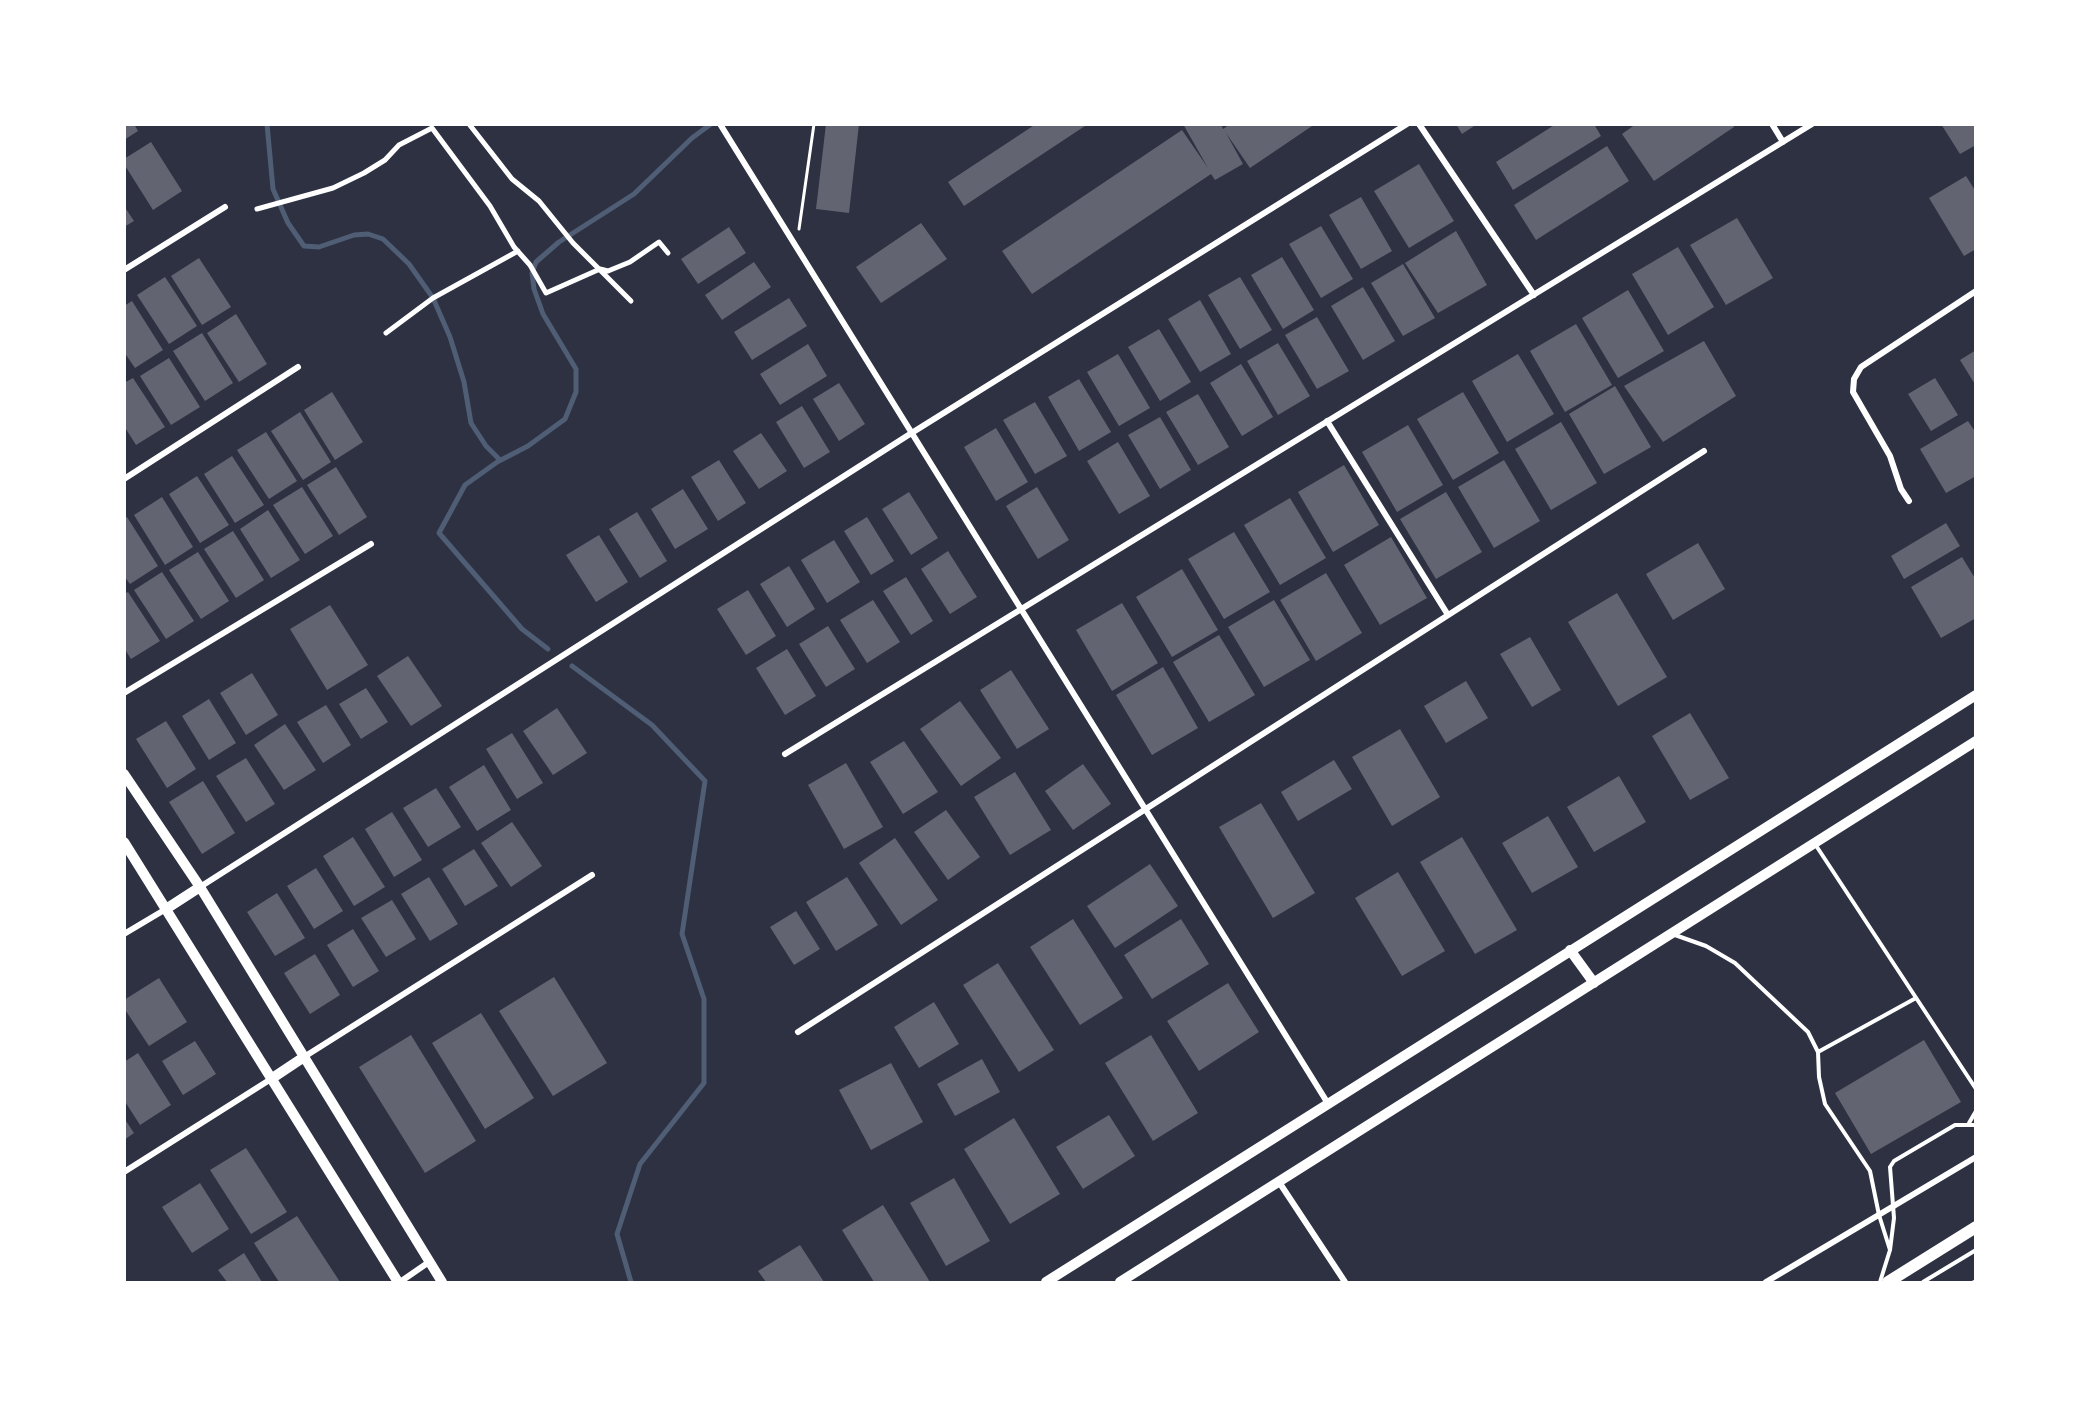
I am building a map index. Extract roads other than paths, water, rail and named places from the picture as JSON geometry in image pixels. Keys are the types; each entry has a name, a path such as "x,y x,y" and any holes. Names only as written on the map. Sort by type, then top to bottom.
{"main road":[{"path":"1046,1282 1328,1102 1976,696"},
{"path":"1120,1282 1976,741"},
{"path":"124,774 200,887 442,1282"},
{"path":"124,842 399,1282"},
{"path":"166,909 200,887"},
{"path":"1570,950 1594,983"},
{"path":"271,1079 304,1057"},
{"path":"1888,1282 1976,1227"}],"street":[{"path":"469,124 512,179 539,201 573,243 631,301"},
{"path":"720,124 910,434 1328,1102"},
{"path":"200,887 910,434 1407,124"},
{"path":"1419,124 1534,295"},
{"path":"1772,124 1783,142"},
{"path":"785,754 1812,124"},
{"path":"257,209 319,194 364,173 385,159 399,145 432,128 490,206 518,251 538,277 546,293 600,269 608,271 630,262 659,242 668,253"},
{"path":"124,270 225,207"},
{"path":"386,333 433,298 518,251"},
{"path":"1909,501 1901,489 1890,456 1853,392 1854,379 1861,367 1976,291"},
{"path":"124,479 298,367"},
{"path":"1327,422 1449,615"},
{"path":"798,1032 1704,452"},
{"path":"124,693 371,544"},
{"path":"304,1057 592,875"},
{"path":"124,934 166,909"},
{"path":"124,1172 271,1079"},
{"path":"1766,1282 1976,1157"},
{"path":"1279,1182 1345,1282"},
{"path":"399,1282 429,1262"}],"lane":[{"path":"1815,843 1976,1089"},
{"path":"1671,933 1706,946 1735,963 1808,1032 1818,1052 1819,1077 1825,1104 1870,1171 1879,1215 1890,1250"},
{"path":"1818,1052 1916,998"},
{"path":"1969,1123 1976,1111"},
{"path":"1880,1282 1890,1250 1893,1207 1890,1167 1894,1161 1955,1125 1969,1123 1976,1125"},
{"path":"1923,1282 1976,1250"}],"waterway":[{"path":"267,124 273,189 288,223 304,246 319,247 354,235 368,234 383,239 409,264 433,298 450,337 464,382 471,423 486,446 500,460 465,485 439,533 522,629 548,649"},
{"path":"499,461 528,446 565,419 576,392 576,369 543,314 534,289 532,273 536,262 559,242 634,194 692,138 711,124"},
{"path":"572,666 652,725 705,781 682,934 704,999 704,1083 640,1164 617,1234 631,1282"}]}
